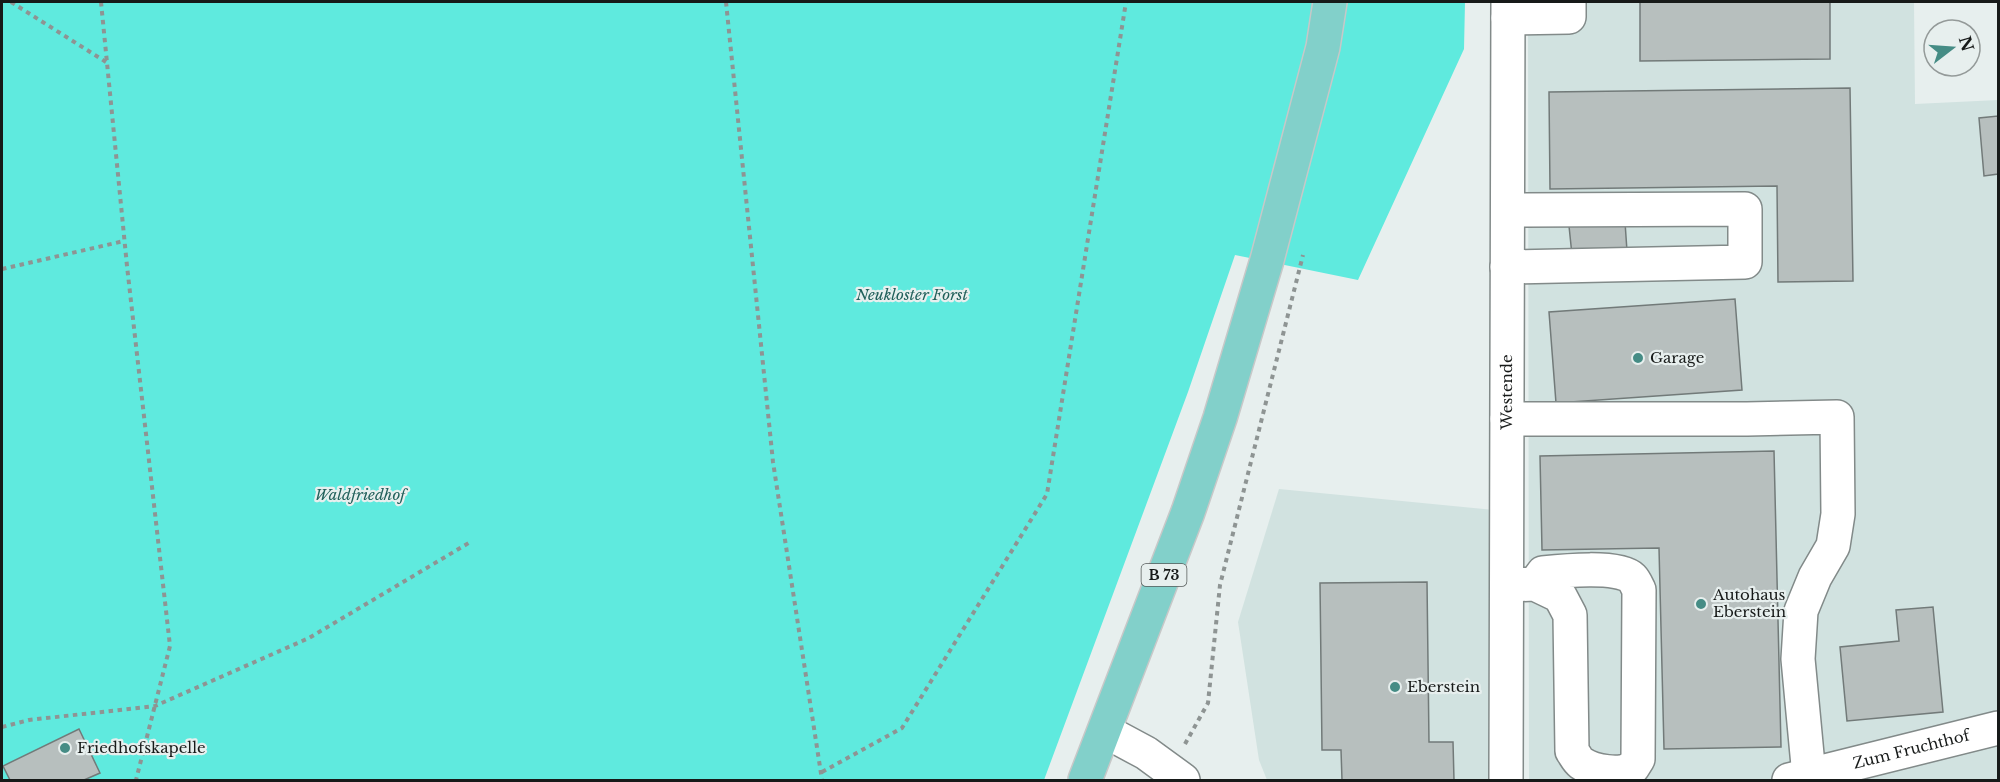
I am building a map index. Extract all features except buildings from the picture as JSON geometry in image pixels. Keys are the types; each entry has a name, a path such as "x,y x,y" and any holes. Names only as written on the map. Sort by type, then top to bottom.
{"main road":[{"name":"B 73","path":"1085,780 1188,512 1241,353 1323,46 1330,2"}],"street":[{"path":"1508,10 1569,17 1569,2"},
{"name":"Westende","path":"1506,780 1521,584 1507,419 1508,10"},
{"path":"1507,267 1745,262 1745,209 1508,210"},
{"path":"1507,419 1837,417 1838,514 1833,546 1815,577 1801,611 1795,779"},
{"path":"1620,572 1631,577 1639,590 1638,759 1633,767 1626,771 1605,772 1590,768 1579,761 1572,751 1569,615 1560,596 1521,584 1543,573 1620,572"},
{"name":"Zum Fruchthof","path":"1795,779 1998,728"},
{"path":"1104,731 1146,753 1177,775"}],"path":[{"path":"11,2 107,63"},
{"path":"101,2 124,241 170,646 136,780"},
{"path":"726,2 773,462 822,780"},
{"path":"822,772 902,728 1047,494 1126,2"},
{"path":"2,269 124,241"},
{"path":"1177,775 1208,703 1220,585 1304,252"},
{"path":"2,727 30,720 155,706 309,638 472,541"}],"shaded area":[{"path":"1528,2 1914,2 1915,104 1998,100 1998,780 1529,780"},
{"path":"1279,489 1494,510 1495,780 1267,780 1259,760 1238,622"}],"green space":[{"path":"2,2 1465,2 1464,49 1358,280 1235,255 1188,392 1044,780 2,780"}],"place":[{"name":"Garage","path":"1638,358"},
{"name":"Autohaus Eberstein","path":"1701,604"},
{"name":"Eberstein","path":"1395,687"},
{"name":"Friedhofskapelle","path":"65,748"}],"park label":[{"name":"Neukloster Forst","path":"912,295"},
{"name":"Waldfriedhof","path":"360,495"}]}
